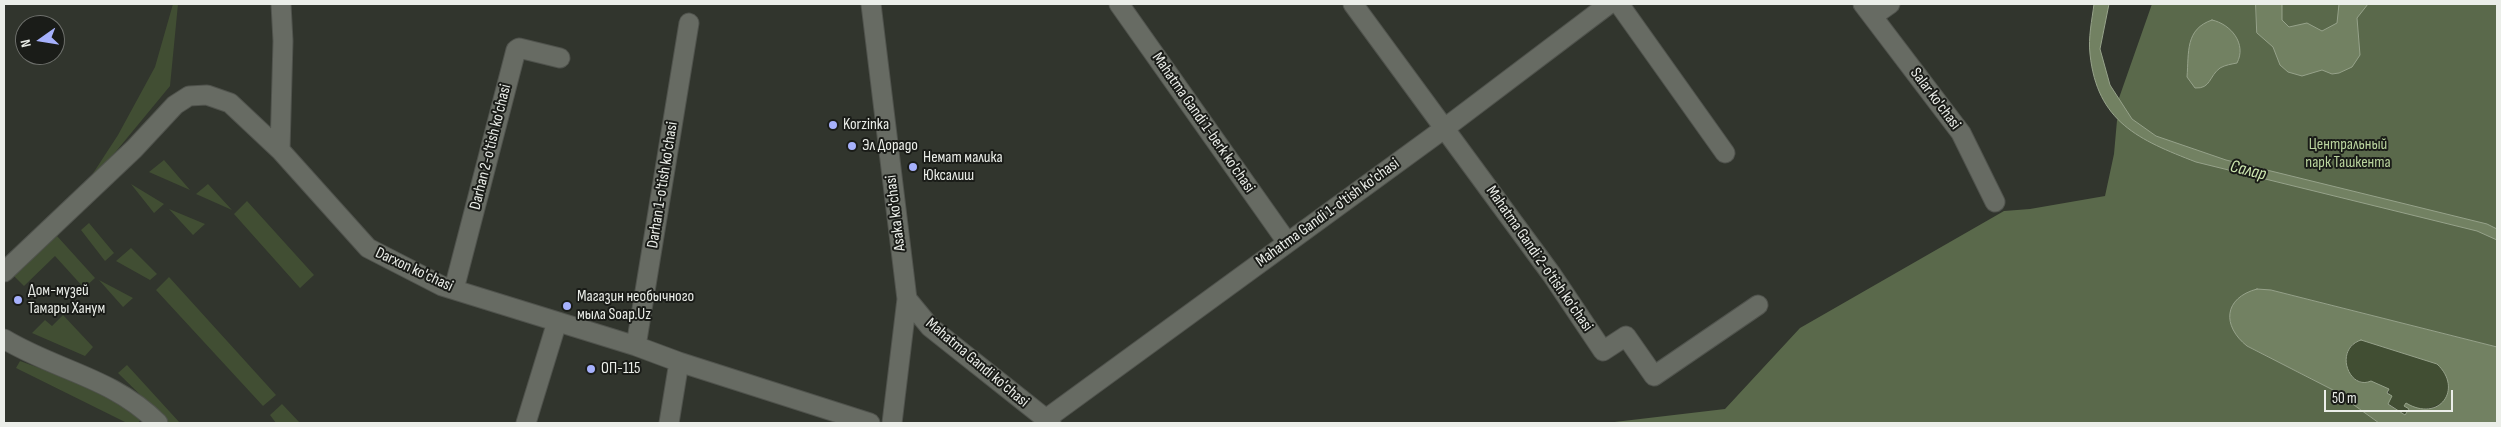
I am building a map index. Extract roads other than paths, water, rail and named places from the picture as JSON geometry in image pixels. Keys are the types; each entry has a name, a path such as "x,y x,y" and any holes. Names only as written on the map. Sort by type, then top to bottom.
{"street":[{"path":"280,150 283,42 281,4"},
{"name":"Asaka ko'chasi","path":"871,4 907,299 892,423"},
{"name":"Mahatma Gandi 1-berk ko'chasi","path":"1119,4 1287,242"},
{"name":"Mahatma Gandi 2-o'tish ko'chasi","path":"1353,4 1552,275 1603,351 1626,336 1654,376 1758,305"},
{"name":"Mahatma Gandi 1-o'tish ko'chasi","path":"1048,421 1287,242 1445,128 1609,4"},
{"path":"1619,4 1725,153"},
{"path":"1868,10 1890,4"},
{"name":"Salar ko'chasi","path":"1868,10 1961,133 1995,202"},
{"name":"Darhan 1-o'tish ko'chasi","path":"636,346 689,23"},
{"name":"Darhan 2-o'tish ko'chasi","path":"454,289 516,50 519,48 560,58"},
{"name":"Darxon ko'chasi","path":"4,272 134,148 175,105 189,96 198,94 223,99 236,108 280,150 368,248 442,286 636,346 679,362 870,423"},
{"name":"Mahatma Gandi ko'chasi","path":"907,299 930,327 1048,421"},
{"path":"526,423 556,322"},
{"path":"4,339 21,349 112,387 158,423"},
{"path":"669,423 679,362"}],"water":[{"name":"Салар","path":"2094,4 2109,4 2100,49 2110,85 2132,119 2156,136 2226,160 2487,224 2497,229 2497,240 2477,231 2196,162 2139,136 2124,125 2112,112 2102,96 2094,77 2090,54 2090,29"},
{"path":"2256,4 2282,4 2282,20 2289,27 2307,23 2322,31 2337,23 2339,4 2368,4 2357,18 2360,55 2352,67 2339,73 2332,74 2322,70 2302,76 2288,72 2280,65 2273,47 2257,33"},
{"path":"2212,20 2231,30 2238,42 2240,56 2237,63 2220,68 2207,84 2200,88 2195,88 2187,77 2190,42 2197,29"},
{"path":"2257,289 2271,290 2497,347 2497,423 2379,423 2333,390 2247,346 2233,330 2230,322 2232,306 2246,293","holes":["2361,340 2437,364 2445,374 2448,383 2448,393 2444,400 2437,406 2429,409 2418,408 2406,403 2404,406 2409,409 2405,415 2388,404 2392,396 2387,393 2389,389 2371,381 2363,382 2356,380 2347,368 2346,360 2352,345"]}],"place":[{"name":"Korzinka","path":"833,125"},
{"name":"Эл Дорадо","path":"852,146"},
{"name":"Немат малика Юксалиш","path":"913,167"},
{"name":"Дом-музей Тамары Ханум","path":"18,300"},
{"name":"Магазин необычного мыла Soap.Uz","path":"567,306"},
{"name":"ОП-115","path":"591,369"}],"park label":[{"name":"Центральный парк Ташкента","path":"2348,154"}]}
